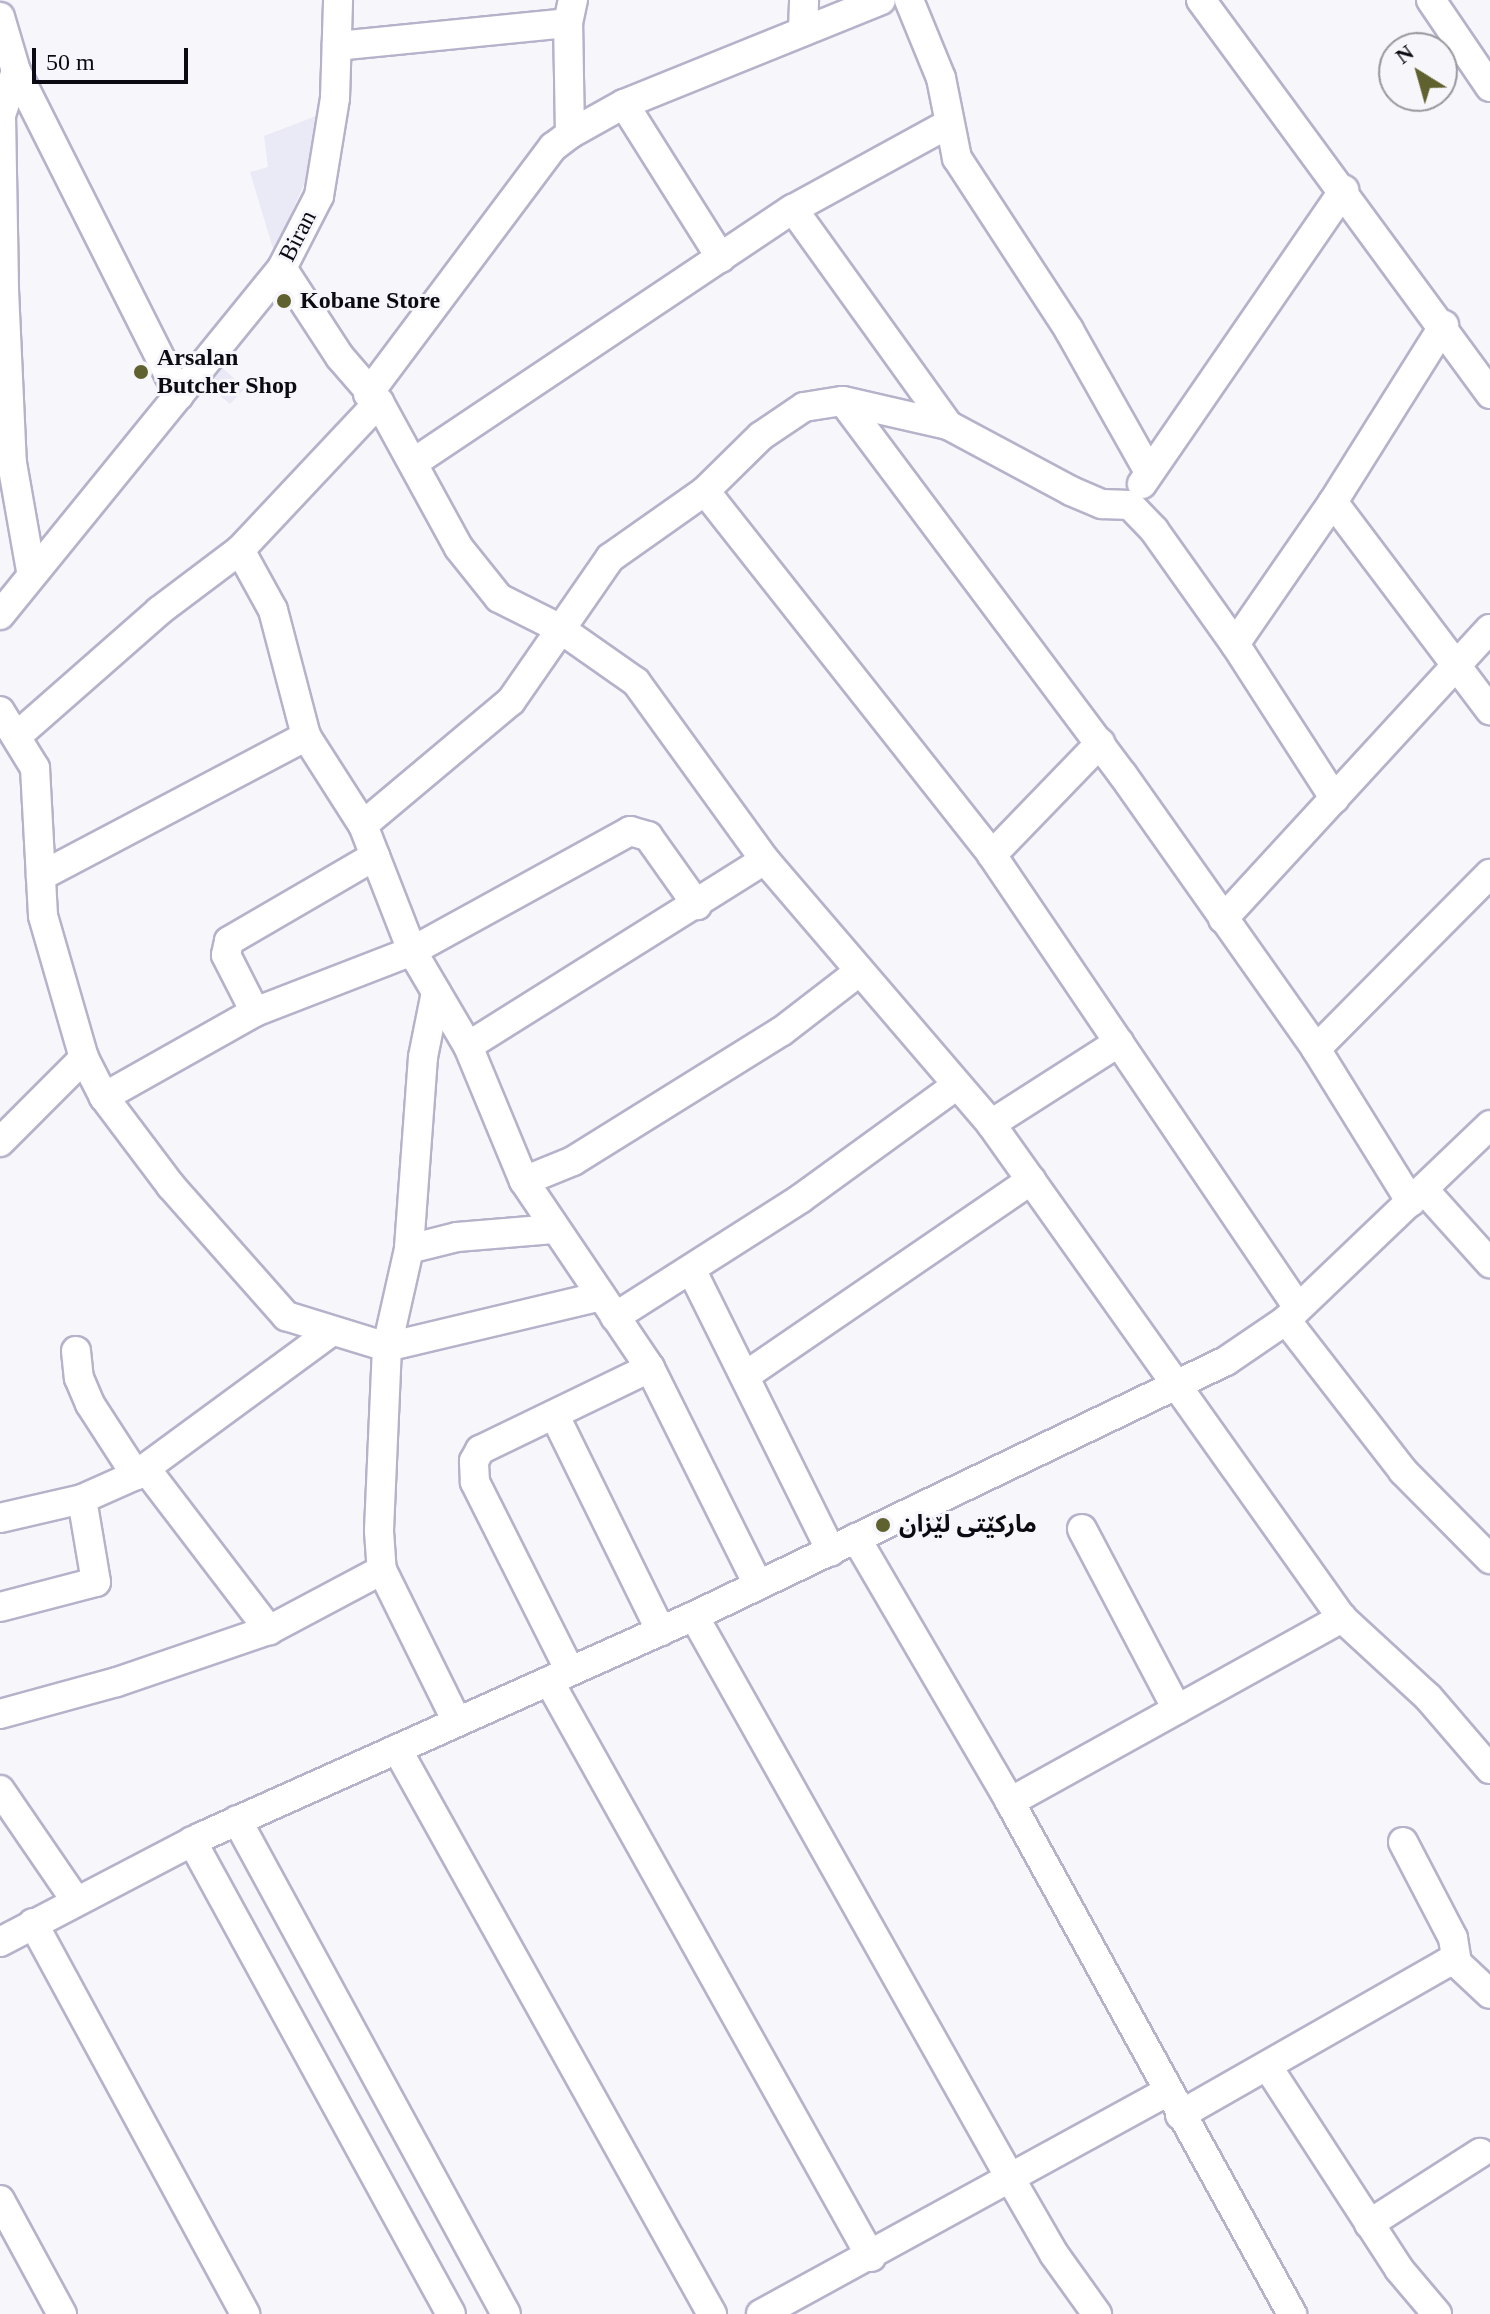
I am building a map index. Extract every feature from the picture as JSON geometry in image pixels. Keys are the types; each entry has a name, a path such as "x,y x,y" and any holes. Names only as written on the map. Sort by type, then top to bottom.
{"street":[{"name":"Biran","path":"0,615 31,571 282,268 319,196 335,98 338,0"},
{"path":"803,31 804,0"},
{"path":"18,735 159,611 240,550 374,398 553,147 624,104 881,0"},
{"path":"909,0 941,78 957,158 1069,330 1149,472"},
{"path":"1431,0 1490,87"},
{"path":"1202,1 1444,325 1490,394"},
{"path":"337,46 571,12 570,134"},
{"path":"0,17 16,71 179,395"},
{"path":"16,71 1,115 2,290 12,463 31,571"},
{"path":"624,104 721,258"},
{"path":"416,461 793,209 948,124"},
{"path":"1130,505 1149,472 1344,190"},
{"path":"793,209 948,425"},
{"path":"282,268 416,461 459,548 499,598 559,628 636,682 765,860 991,1124 1342,1618 1428,1697 1490,1769"},
{"path":"1235,644 1333,502 1444,325"},
{"path":"843,401 1100,743 1418,1197 1490,1263"},
{"path":"363,825 511,701 541,663 559,628 610,558 705,491 761,436 804,407 843,401 948,425 1071,491 1102,504 1130,505 1154,530 1235,644 1335,799"},
{"path":"705,491 992,855 1119,1042 1292,1313 1403,1471 1490,1559"},
{"path":"1333,502 1490,710"},
{"path":"240,550 273,610 306,736 363,825 412,951 468,1046 524,1181 650,1368 758,1585"},
{"path":"1223,919 1490,629"},
{"path":"0,711 18,735 35,768 43,916 84,1058 104,1097 171,1186 286,1316 387,1347 608,1307 692,1271 957,1085"},
{"path":"41,876 306,736"},
{"path":"992,855 1100,743"},
{"path":"104,1097 255,1012 412,951 630,831 648,836 697,905"},
{"path":"255,1012 226,955 229,941 375,856"},
{"path":"468,1046 765,860"},
{"path":"1316,1049 1490,874"},
{"path":"524,1181 573,1161 782,1031 860,971"},
{"path":"436,992 423,1057 409,1249 387,1347 379,1531 382,1570 457,1722"},
{"path":"991,1124 1119,1042"},
{"path":"0,1142 84,1058"},
{"path":"0,1942 192,1841 694,1616 1226,1361 1292,1313 1418,1197 1490,1125"},
{"path":"745,1376 1031,1180"},
{"path":"409,1249 457,1237 554,1229"},
{"path":"692,1271 745,1376 844,1545 1010,1802 1292,2314"},
{"path":"0,1518 82,1499 141,1472 331,1332"},
{"path":"76,1351 79,1378 90,1404 269,1630"},
{"path":"650,1368 480,1450 474,1461 475,1482 559,1676 871,2257"},
{"path":"555,1416 661,1631"},
{"path":"0,1607 96,1582 82,1499"},
{"path":"1082,1529 1177,1709"},
{"path":"0,1714 131,1678 269,1630 382,1570"},
{"path":"694,1616 1054,2254 1097,2314"},
{"path":"1010,1802 1342,1618"},
{"path":"397,1749 712,2314"},
{"path":"0,1790 76,1901"},
{"path":"237,1820 506,2314"},
{"path":"192,1841 451,2314"},
{"path":"1403,1842 1453,1938 1457,1963 1490,1994"},
{"path":"33,1923 245,2314"},
{"path":"761,2314 871,2257 1009,2176 1268,2067 1447,1963 1457,1963"},
{"path":"1268,2067 1369,2224 1437,2314"},
{"path":"1369,2224 1480,2153"},
{"path":"0,2200 62,2314"}],"shaded area":[{"path":"319,115 305,182 274,252 250,172 268,167 264,136"},
{"path":"216,362 245,388 230,404 201,380"}],"place":[{"name":"Kobane Store","path":"284,301"},
{"name":"Arsalan Butcher Shop","path":"141,372"},
{"name":"مارکێتی لێزان","path":"883,1525"}]}
